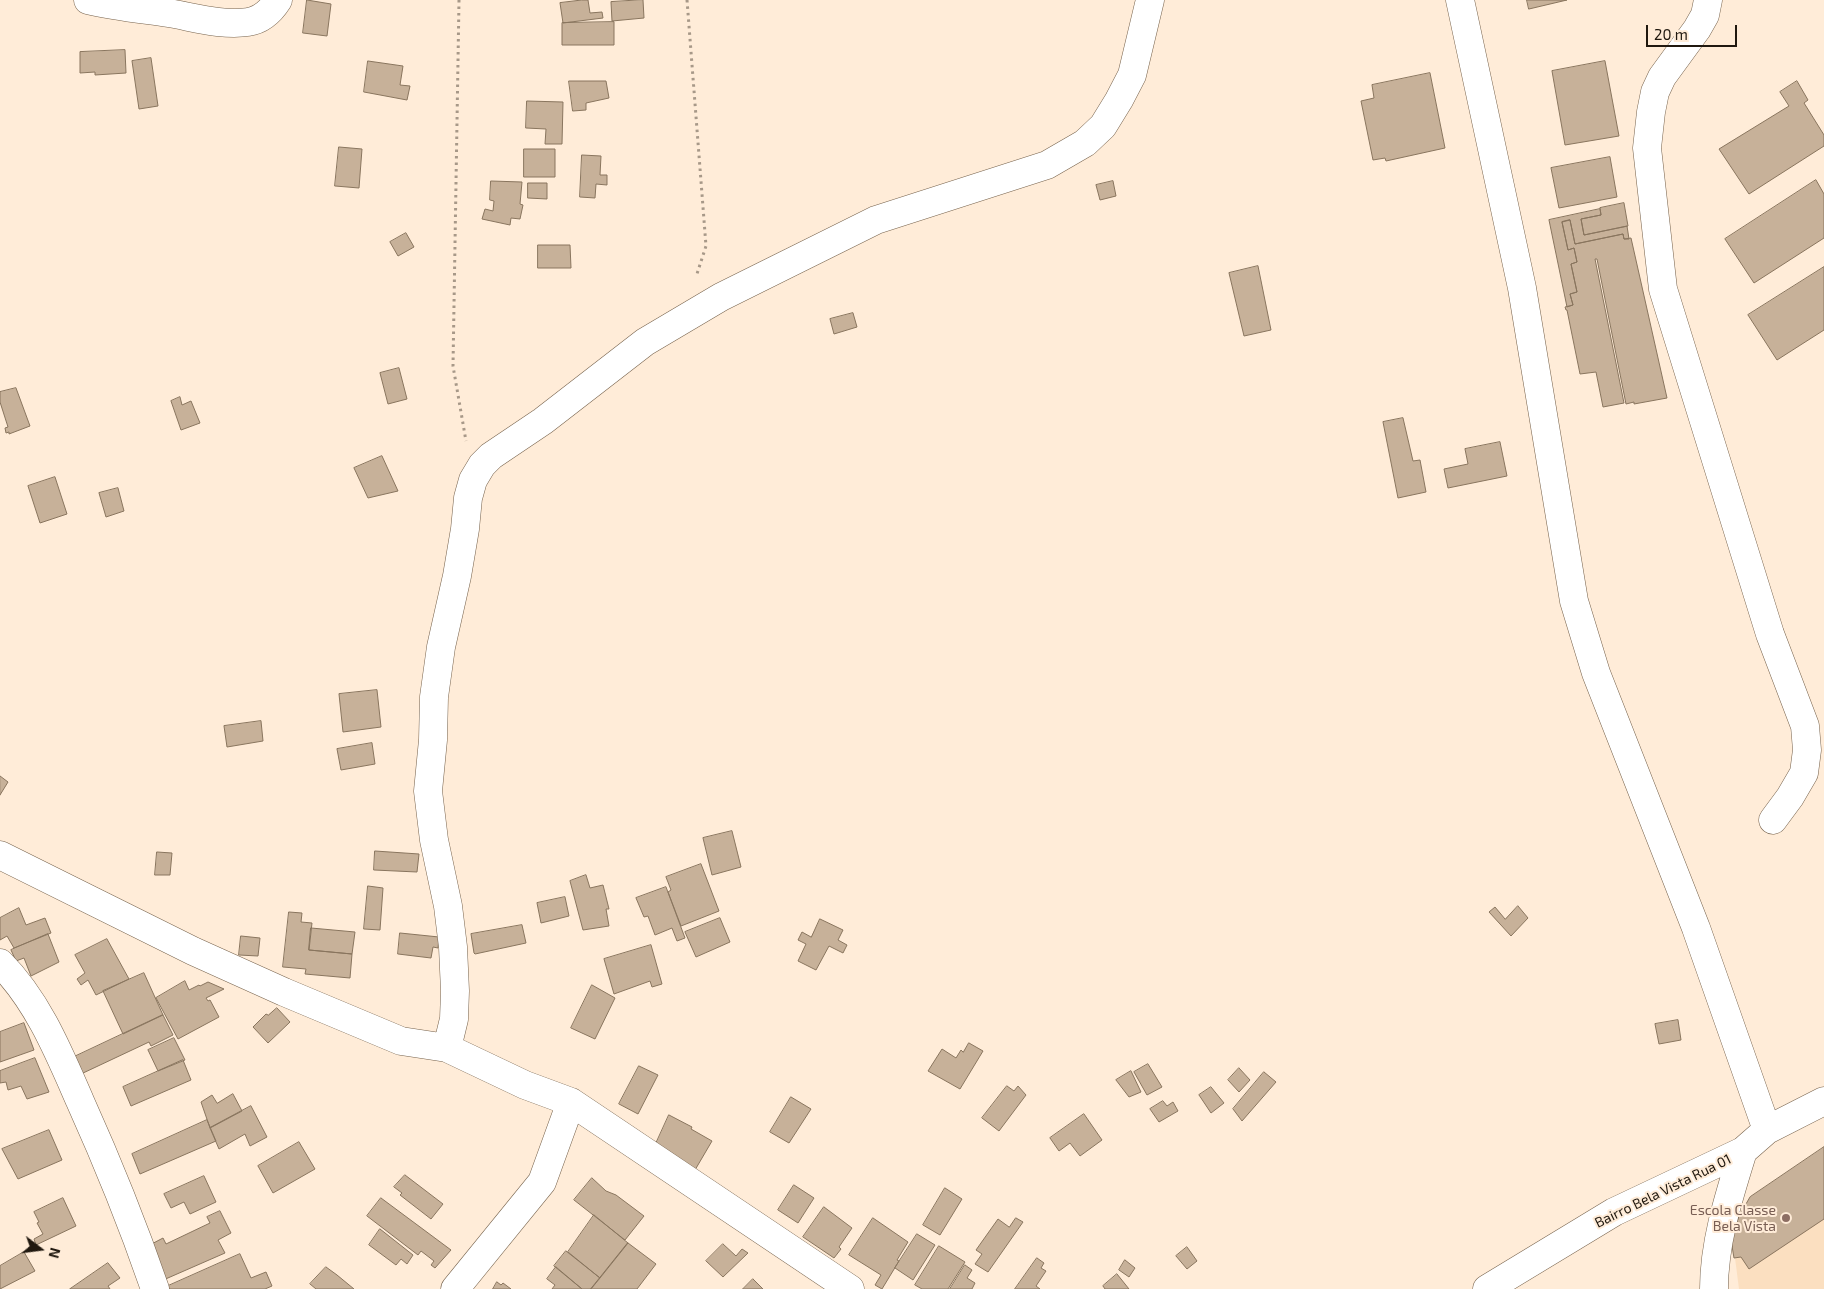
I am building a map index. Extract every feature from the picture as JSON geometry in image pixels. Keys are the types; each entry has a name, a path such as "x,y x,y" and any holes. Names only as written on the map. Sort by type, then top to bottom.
{"street":[{"path":"88,0 210,20 250,22 270,10 278,0"},
{"path":"447,1048 454,1019 453,947 448,906 434,840 428,790 433,740 434,697 442,647 457,576 468,498 473,480 482,465 491,456 543,420 645,342 721,297 876,220 1047,164 1084,143 1103,126 1132,75 1150,0"},
{"path":"1460,0 1522,288 1574,601 1596,673 1696,928 1767,1130"},
{"path":"1708,0 1705,15 1697,29 1662,77 1651,112 1647,148 1663,289 1770,634 1805,726 1807,750 1804,773 1790,797 1773,820"},
{"path":"0,855 193,951 284,992 401,1042 447,1048 525,1085 571,1102 849,1289"},
{"path":"0,963 27,996 52,1037 114,1178 155,1289"},
{"path":"1742,1151 1767,1130 1824,1101"},
{"path":"455,1289 542,1182 571,1102"},
{"name":"Bairro Bela Vista Rua 01","path":"1488,1289 1614,1212 1742,1151"},
{"name":"Bairro Bela Vista Rua 01","path":"1714,1289 1720,1234 1742,1151"}],"path":[{"path":"459,0 453,366 473,480"},
{"path":"682,320 706,246 687,0"}],"shaded area":[{"name":"Escola Classe Bela Vista","path":"1824,1157 1824,1289 1739,1289 1735,1258 1742,1227"}],"building":[{"path":"307,0 331,4 327,36 303,33"},
{"path":"588,0 590,13 602,12 603,18 563,23 560,3"},
{"path":"643,0 644,18 612,21 611,2"},
{"path":"1527,0 1567,0 1529,9"},
{"path":"614,22 614,45 562,45 562,23"},
{"path":"125,50 126,73 95,75 95,72 80,73 80,52"},
{"path":"151,58 158,106 139,109 132,61"},
{"path":"368,61 403,66 400,85 410,86 407,100 364,92"},
{"path":"1605,61 1619,136 1565,145 1552,71"},
{"path":"1430,73 1445,148 1386,161 1385,158 1373,160 1361,101 1374,98 1372,85"},
{"path":"569,81 606,81 609,98 586,103 586,110 573,111"},
{"path":"1797,81 1808,100 1804,103 1824,135 1824,146 1749,194 1719,149 1789,106 1780,92"},
{"path":"527,101 563,102 562,144 545,144 546,129 526,128"},
{"path":"339,147 362,149 359,188 335,186"},
{"path":"524,149 555,149 555,177 524,177"},
{"path":"582,155 601,156 600,175 607,175 607,185 596,184 595,198 580,197"},
{"path":"1610,157 1617,197 1559,208 1551,168"},
{"path":"1816,180 1824,194 1824,238 1754,283 1725,239"},
{"path":"491,181 522,182 520,204 523,205 520,219 511,218 510,225 482,219 485,209 493,211 494,201 490,200"},
{"path":"1113,181 1116,196 1100,200 1096,185"},
{"path":"528,183 547,183 547,199 528,198"},
{"path":"1624,203 1628,226 1584,235 1581,219 1601,215 1600,208"},
{"path":"1600,209 1601,215 1581,219 1584,235 1627,226 1629,239 1624,239 1623,234 1575,244 1570,220 1562,222 1568,250 1574,248 1577,262 1571,264 1577,292 1570,294 1573,305 1567,307 1549,220"},
{"path":"1570,220 1575,244 1623,234 1624,239 1631,238 1667,398 1626,404 1597,259 1595,259 1624,403 1603,407 1596,372 1580,374 1565,307 1573,305 1570,294 1577,292 1571,264 1577,262 1574,248 1568,250 1562,222"},
{"path":"406,233 414,247 398,256 390,242"},
{"path":"538,245 570,245 571,268 538,268"},
{"path":"1258,266 1271,330 1244,336 1229,273"},
{"path":"1824,267 1824,330 1777,360 1748,315"},
{"path":"853,313 857,327 834,334 830,319"},
{"path":"399,368 407,399 388,404 380,373"},
{"path":"16,388 30,426 9,434 9,432 6,433 5,428 8,427 0,402 0,392"},
{"path":"180,397 182,405 191,401 200,423 181,430 171,401"},
{"path":"1403,418 1413,461 1420,460 1426,492 1398,498 1383,422"},
{"path":"1500,442 1507,476 1448,488 1444,469 1468,464 1465,449"},
{"path":"382,456 398,491 368,498 354,468"},
{"path":"55,477 67,514 40,523 28,486"},
{"path":"118,488 124,511 106,517 99,493"},
{"path":"377,690 381,727 343,732 339,694"},
{"path":"261,721 263,741 227,747 224,726"},
{"path":"372,743 375,764 341,770 337,749"},
{"path":"0,776 8,782 0,795"},
{"path":"732,831 741,867 712,875 703,838"},
{"path":"375,851 419,854 417,872 374,870"},
{"path":"157,852 172,853 170,875 155,875"},
{"path":"701,864 719,911 681,926 668,892 671,890 666,877"},
{"path":"586,875 590,888 603,885 609,909 606,909 609,926 583,930 570,881"},
{"path":"368,886 383,888 380,930 364,929"},
{"path":"666,887 685,938 677,941 672,928 655,935 648,916 644,917 636,898"},
{"path":"565,897 569,916 541,923 537,903"},
{"path":"1518,906 1528,918 1511,936 1489,912 1495,907 1505,919"},
{"path":"19,908 26,925 45,918 51,933 14,948 7,936 0,940 0,918"},
{"path":"289,912 302,913 301,922 312,923 309,950 352,954 350,978 305,974 306,969 283,967"},
{"path":"720,918 730,942 696,957 685,932"},
{"path":"820,919 843,930 838,940 847,945 843,953 829,946 816,970 798,961 806,944 798,940 802,932 811,937"},
{"path":"522,925 526,943 474,953 471,934"},
{"path":"311,928 355,932 352,954 309,950"},
{"path":"400,933 439,937 438,948 433,947 431,958 398,954"},
{"path":"48,934 59,962 31,976 24,958 16,961 11,950"},
{"path":"241,936 260,938 258,956 239,955"},
{"path":"107,939 129,979 96,995 88,980 81,985 77,979 85,973 75,955"},
{"path":"651,945 662,984 652,987 650,981 614,994 604,959"},
{"path":"144,973 163,1015 123,1034 103,991"},
{"path":"185,981 189,990 208,982 224,989 206,998 208,1001 210,1000 219,1017 178,1039 156,998"},
{"path":"592,985 615,998 595,1039 571,1028"},
{"path":"277,1008 290,1022 268,1043 253,1027 266,1014 268,1015"},
{"path":"163,1015 173,1035 151,1046 149,1042 81,1074 74,1057"},
{"path":"1678,1020 1681,1040 1659,1044 1655,1024"},
{"path":"24,1023 34,1050 0,1062 0,1032"},
{"path":"174,1038 185,1060 158,1071 148,1050"},
{"path":"969,1043 983,1051 960,1089 928,1071 942,1049 956,1058"},
{"path":"35,1058 49,1092 27,1099 21,1086 8,1090 6,1082 0,1083 0,1071"},
{"path":"183,1060 191,1080 131,1106 123,1087"},
{"path":"1148,1064 1162,1087 1147,1095 1134,1072"},
{"path":"639,1066 658,1075 638,1114 619,1104"},
{"path":"1239,1068 1250,1080 1239,1092 1228,1080"},
{"path":"1131,1071 1141,1092 1129,1097 1116,1080"},
{"path":"1264,1072 1276,1082 1242,1121 1233,1109"},
{"path":"1007,1086 1014,1091 1018,1086 1026,1095 999,1131 982,1118"},
{"path":"1211,1087 1224,1103 1211,1113 1199,1095"},
{"path":"233,1094 242,1111 210,1128 201,1102 212,1095 217,1103"},
{"path":"791,1097 811,1109 789,1143 770,1132"},
{"path":"1163,1101 1167,1106 1173,1102 1178,1111 1159,1122 1150,1109"},
{"path":"251,1106 267,1137 250,1146 245,1134 219,1149 210,1128"},
{"path":"1084,1114 1102,1140 1080,1156 1070,1143 1059,1151 1050,1138"},
{"path":"669,1115 692,1127 691,1129 712,1141 695,1170 654,1148"},
{"path":"207,1120 216,1141 140,1174 132,1154"},
{"path":"49,1130 62,1160 18,1179 2,1149"},
{"path":"299,1142 315,1169 273,1193 258,1166"},
{"path":"1824,1147 1824,1219 1749,1269 1741,1257 1734,1258 1731,1240 1739,1216 1750,1197"},
{"path":"405,1175 443,1204 431,1219 400,1195 402,1193 394,1187"},
{"path":"204,1176 216,1202 190,1214 184,1202 171,1208 164,1194"},
{"path":"592,1178 606,1191 616,1195 644,1216 625,1240 574,1200"},
{"path":"794,1185 814,1198 798,1223 778,1210"},
{"path":"945,1188 962,1199 940,1235 923,1225"},
{"path":"63,1198 76,1226 36,1245 34,1239 43,1234 34,1212"},
{"path":"381,1198 451,1250 435,1268 431,1265 434,1261 421,1251 418,1255 367,1216"},
{"path":"824,1207 852,1228 834,1258 803,1237"},
{"path":"220,1211 231,1233 218,1240 225,1253 161,1281 146,1247 163,1238 166,1244 210,1223 207,1217"},
{"path":"594,1215 628,1243 600,1278 568,1252"},
{"path":"873,1218 908,1242 882,1289 875,1285 881,1275 849,1255"},
{"path":"1016,1218 1023,1222 988,1272 975,1264 982,1254 976,1250 998,1219 1009,1227"},
{"path":"380,1229 413,1255 407,1264 401,1259 396,1265 369,1245"},
{"path":"917,1234 935,1245 913,1280 895,1268"},
{"path":"628,1243 656,1264 637,1289 591,1289"},
{"path":"723,1244 736,1256 742,1249 748,1253 723,1277 706,1261"},
{"path":"939,1246 965,1262 948,1289 922,1289 915,1285"},
{"path":"1187,1247 1197,1261 1187,1269 1176,1256"},
{"path":"566,1251 600,1278 591,1289 582,1289 554,1266"},
{"path":"24,1252 35,1271 0,1289 0,1266"},
{"path":"240,1254 251,1278 266,1272 272,1286 265,1289 168,1289 168,1286"},
{"path":"1037,1258 1044,1263 1041,1268 1046,1271 1036,1286 1040,1289 1015,1289"},
{"path":"1125,1260 1135,1268 1129,1277 1119,1270"},
{"path":"108,1263 120,1278 108,1286 110,1289 70,1289"},
{"path":"965,1265 972,1270 967,1278 975,1283 972,1289 950,1289"},
{"path":"326,1267 354,1289 316,1289 310,1284"},
{"path":"556,1267 582,1289 552,1289 555,1285 547,1279"},
{"path":"1117,1274 1129,1289 1105,1289 1103,1286"},
{"path":"753,1279 763,1289 743,1289"},
{"path":"497,1282 501,1285 503,1283 511,1289 493,1289"}],"place":[{"name":"Escola Classe Bela Vista","path":"1786,1218"}]}
